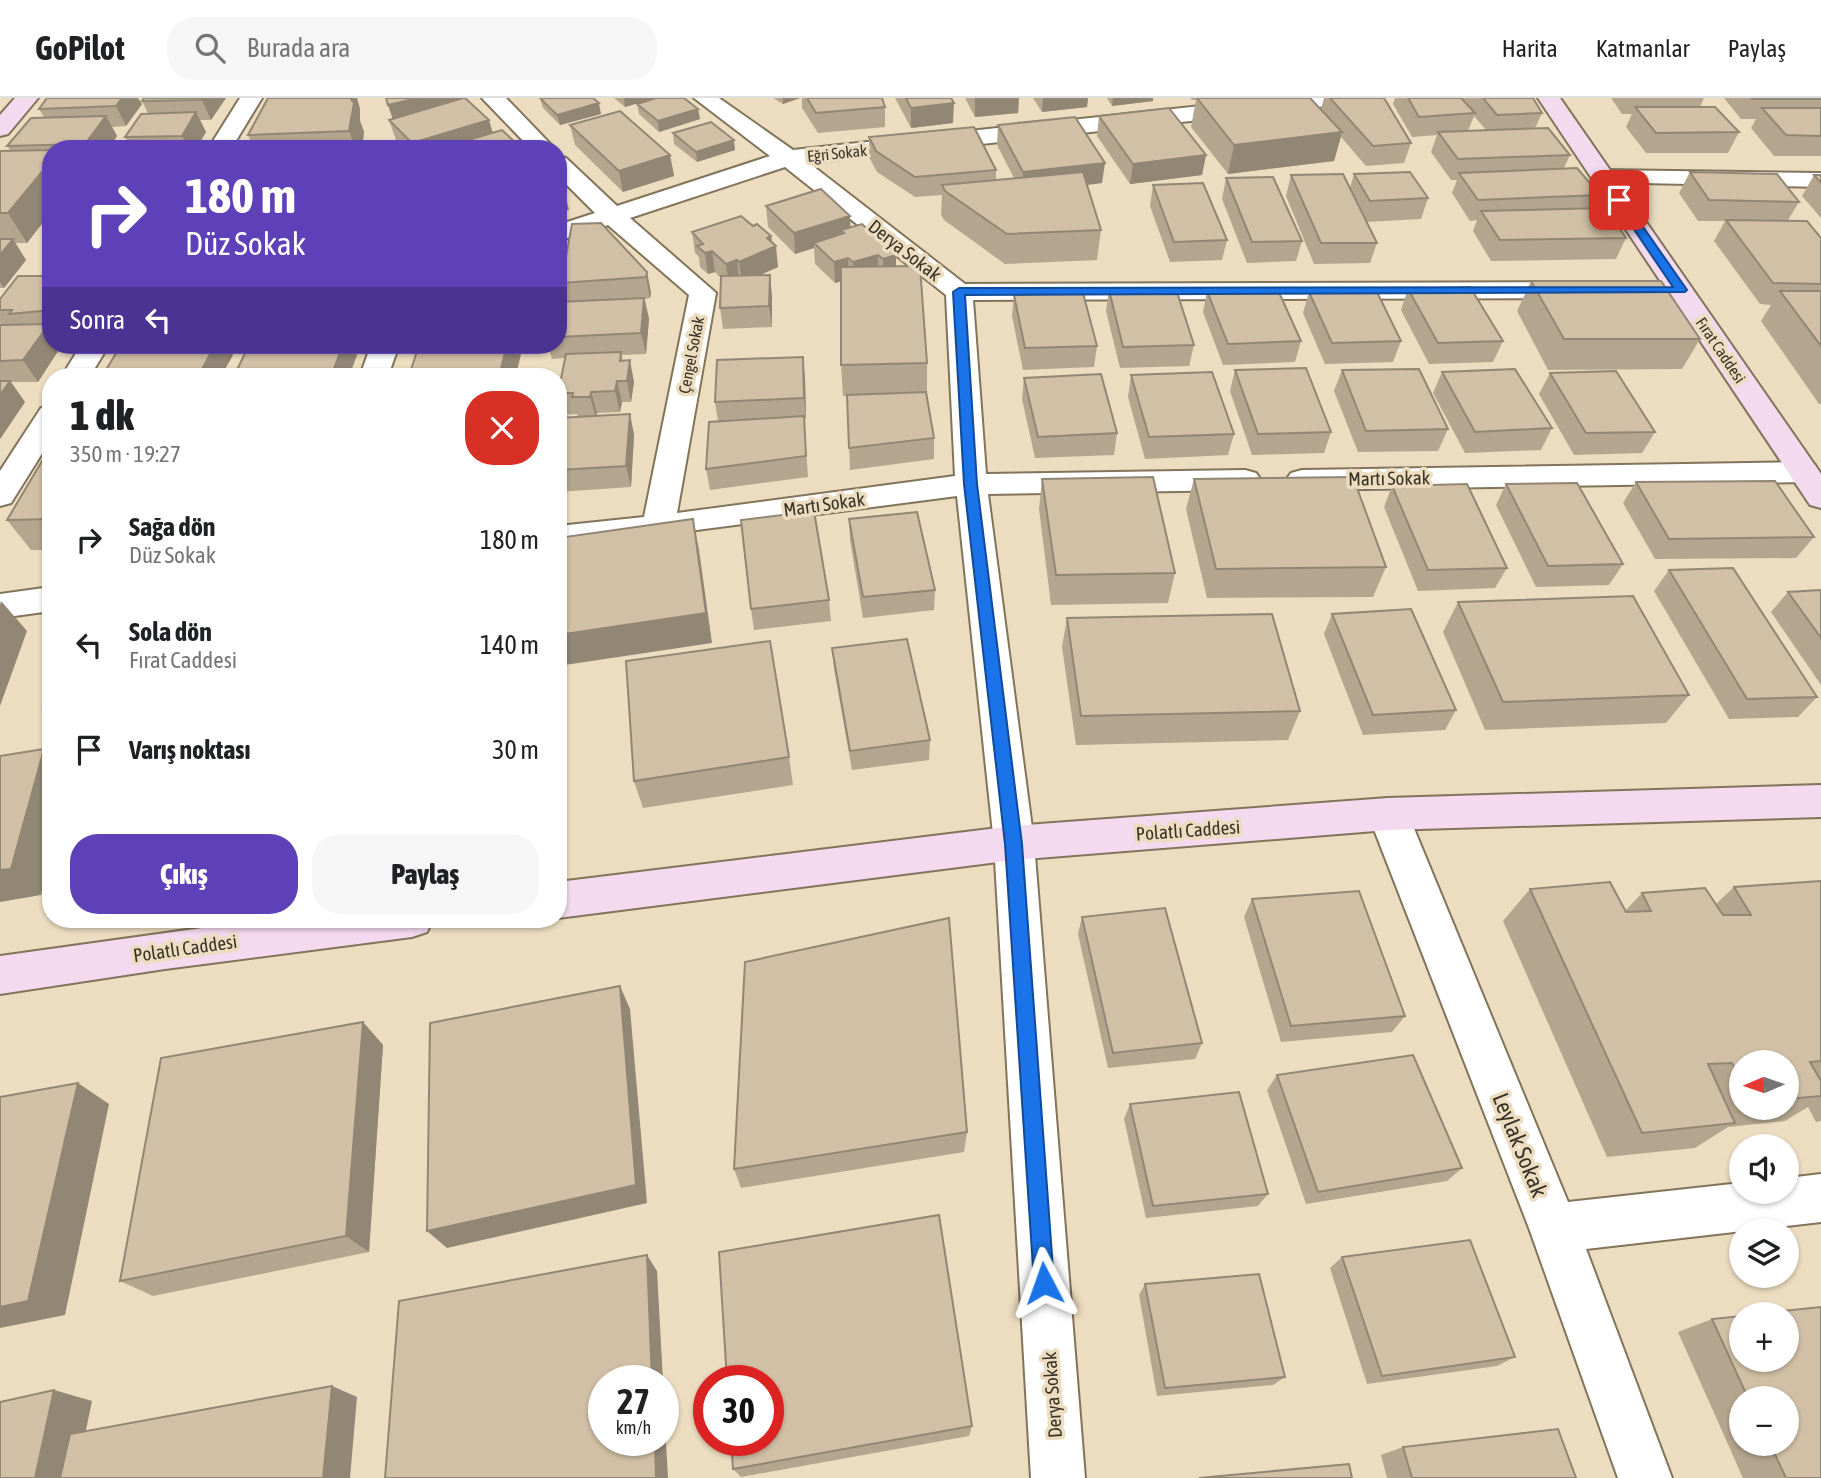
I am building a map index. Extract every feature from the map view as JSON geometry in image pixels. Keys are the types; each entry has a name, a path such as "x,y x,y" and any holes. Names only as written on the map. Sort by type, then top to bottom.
{"street":[{"path":"0,129 27,98"},
{"path":"225,140 251,98"},
{"path":"492,98 535,140"},
{"name":"Derya Sokak","path":"705,98 788,158 959,292 971,484 1014,844 1054,1477"},
{"name":"Eğri Sokak","path":"567,230 788,158 1271,101 1336,98"},
{"name":"Fırat Caddesi","path":"1549,98 1821,498"},
{"name":"Çengel Sokak","path":"567,172 613,216 703,293 658,526"},
{"path":"1603,177 1821,180"},
{"path":"959,292 1612,290"},
{"path":"1653,290 1681,290"},
{"path":"0,496 42,429"},
{"name":"Martı Sokak","path":"567,536 971,484 1804,472"},
{"path":"0,606 42,600"},
{"name":"Polatlı Caddesi","path":"567,899 1014,844 1388,814 1821,801"},
{"name":"Leylak Sokak","path":"1388,814 1554,1228 1645,1478"},
{"name":"Polatlı Caddesi","path":"0,975 165,950 340,928"},
{"path":"1554,1228 1821,1198"}],"building":[{"path":"47,98 122,98 116,106 39,109"},
{"path":"144,98 203,98 142,101"},
{"path":"268,98 350,98 354,103 349,131 248,135"},
{"path":"386,98 418,98 388,105"},
{"path":"465,98 489,120 422,140 409,140 389,120"},
{"path":"540,98 593,98 599,103 557,115"},
{"path":"656,98 684,98 698,109 658,121 637,104"},
{"path":"807,98 882,98 885,107 816,113"},
{"path":"906,98 951,98 954,103 911,108"},
{"path":"1197,98 1310,98 1342,132 1234,145"},
{"path":"1330,98 1384,98 1411,143 1373,146"},
{"path":"1408,98 1461,98 1475,113 1419,117"},
{"path":"1483,98 1533,98 1542,113 1497,115"},
{"path":"1821,98 1821,99 1752,99"},
{"path":"1635,107 1715,107 1739,132 1656,133"},
{"path":"1169,108 1206,155 1133,164 1099,116"},
{"path":"1762,108 1821,108 1821,136 1786,135"},
{"path":"620,111 670,155 619,171 570,125"},
{"path":"196,112 182,136 125,137 141,114"},
{"path":"106,116 88,140 42,140 42,145 7,146 31,118"},
{"path":"1075,117 1105,163 1023,172 998,125"},
{"path":"711,122 734,140 696,152 673,133"},
{"path":"974,127 996,170 915,177 876,151 869,137"},
{"path":"1548,128 1570,155 1458,159 1438,132"},
{"path":"502,130 513,140 468,140"},
{"path":"42,150 42,172 8,213 0,213 0,151"},
{"path":"1577,168 1600,195 1478,200 1459,173"},
{"path":"1083,172 1101,230 1007,234 945,191 942,185"},
{"path":"1410,172 1428,198 1370,201 1354,174"},
{"path":"1690,172 1777,174 1799,202 1709,200"},
{"path":"1343,174 1377,243 1321,243 1291,175"},
{"path":"1273,177 1302,241 1252,242 1226,178"},
{"path":"1203,183 1227,240 1174,242 1153,185"},
{"path":"821,189 850,216 794,233 766,206"},
{"path":"1605,208 1626,238 1500,240 1481,211"},
{"path":"741,216 753,226 757,224 771,236 767,238 776,246 739,262 737,260 726,264 712,251 705,253 697,246 703,244 692,232"},
{"path":"1726,220 1807,221 1821,238 1821,284 1773,283"},
{"path":"601,223 647,272 646,277 567,283 567,251 572,224"},
{"path":"862,224 896,255 883,259 878,255 853,262 848,258 834,262 814,243 844,233 841,230"},
{"path":"0,239 13,239 0,255"},
{"path":"920,266 927,363 841,365 841,267"},
{"path":"770,275 769,306 720,308 721,276"},
{"path":"18,276 42,276 42,311 9,314 12,310 0,310 0,299"},
{"path":"1531,281 1661,281 1700,339 1564,339"},
{"path":"1470,287 1503,341 1438,343 1408,289"},
{"path":"1277,288 1301,341 1228,344 1207,291"},
{"path":"1176,289 1194,345 1123,347 1109,290"},
{"path":"1376,290 1401,341 1332,343 1309,292"},
{"path":"1780,291 1821,291 1821,346"},
{"path":"1083,293 1097,346 1025,348 1014,295"},
{"path":"644,298 641,333 567,337 567,302"},
{"path":"42,324 42,334 23,360 0,361 0,325"},
{"path":"621,352 620,361 630,360 627,381 617,381 615,391 591,392 590,397 572,397 573,393 567,393 567,368 563,368 567,354"},
{"path":"116,354 210,354 203,368 107,368"},
{"path":"245,354 340,354 334,368 238,368"},
{"path":"416,354 505,354 501,368 412,368"},
{"path":"803,357 804,398 715,402 717,360"},
{"path":"1306,368 1331,432 1258,434 1235,370"},
{"path":"1419,369 1448,429 1366,431 1342,370"},
{"path":"1515,369 1552,428 1475,432 1442,372"},
{"path":"1616,371 1655,432 1586,433 1550,373"},
{"path":"1212,372 1234,434 1149,437 1131,375"},
{"path":"1101,374 1117,433 1038,437 1024,378"},
{"path":"0,381 10,381 0,395"},
{"path":"926,392 934,438 849,448 847,395"},
{"path":"630,414 626,466 567,469 567,418"},
{"path":"804,416 806,456 706,469 709,422"},
{"path":"42,461 42,519 7,520"},
{"path":"1153,477 1175,573 1056,575 1042,479"},
{"path":"1353,477 1386,567 1216,569 1194,479"},
{"path":"1775,481 1814,537 1669,539 1636,482"},
{"path":"1577,483 1623,564 1548,566 1506,484"},
{"path":"1467,484 1507,568 1428,570 1392,486"},
{"path":"814,511 829,600 751,609 741,520"},
{"path":"917,512 935,590 863,597 849,519"},
{"path":"693,519 706,613 567,634 567,537"},
{"path":"1733,568 1817,697 1747,699 1669,570"},
{"path":"1821,590 1821,638 1788,592"},
{"path":"1633,596 1689,695 1503,702 1458,602"},
{"path":"1411,609 1456,710 1373,715 1332,614"},
{"path":"1272,614 1300,711 1081,716 1067,618"},
{"path":"907,639 930,740 850,751 832,648"},
{"path":"770,641 789,757 634,781 626,661"},
{"path":"42,749 11,869 0,870 0,756"},
{"path":"1821,881 1821,1061 1810,1062 1821,1081 1821,1096 1799,1098 1799,1050 1729,1050 1729,1063 1708,1064 1729,1110 1729,1120 1735,1123 1642,1133 1530,889 1610,882 1626,912 1651,911 1642,893 1705,888 1723,915 1751,915 1734,887"},
{"path":"1359,891 1405,1016 1291,1026 1252,899"},
{"path":"1165,908 1202,1043 1113,1053 1082,917"},
{"path":"949,918 967,1132 734,1169 745,962"},
{"path":"620,986 636,1185 427,1231 430,1023"},
{"path":"363,1022 346,1236 120,1281 161,1058"},
{"path":"1413,1055 1462,1168 1318,1192 1277,1075"},
{"path":"78,1083 28,1301 0,1307 0,1097"},
{"path":"1239,1092 1268,1194 1153,1206 1130,1104"},
{"path":"939,1215 972,1426 733,1469 732,1456 784,1456 784,1365 726,1365 719,1252"},
{"path":"1470,1240 1515,1357 1382,1376 1342,1257"},
{"path":"647,1255 651,1365 588,1365 588,1456 655,1456 656,1478 385,1478 399,1301"},
{"path":"1259,1274 1285,1377 1165,1388 1145,1284"},
{"path":"1821,1307 1821,1478 1786,1478 1776,1456 1799,1456 1799,1386 1743,1386 1736,1372 1799,1372 1799,1309"},
{"path":"1729,1317 1729,1356 1712,1319"},
{"path":"332,1386 323,1478 60,1478 70,1434"},
{"path":"54,1390 35,1478 0,1478 0,1402"},
{"path":"1558,1429 1576,1478 1412,1478 1403,1447"},
{"path":"1349,1464 1352,1478 1199,1478"}],"route":[{"path":"1044,1283 1014,844 971,484 959,292 1681,290 1619,200"}]}
